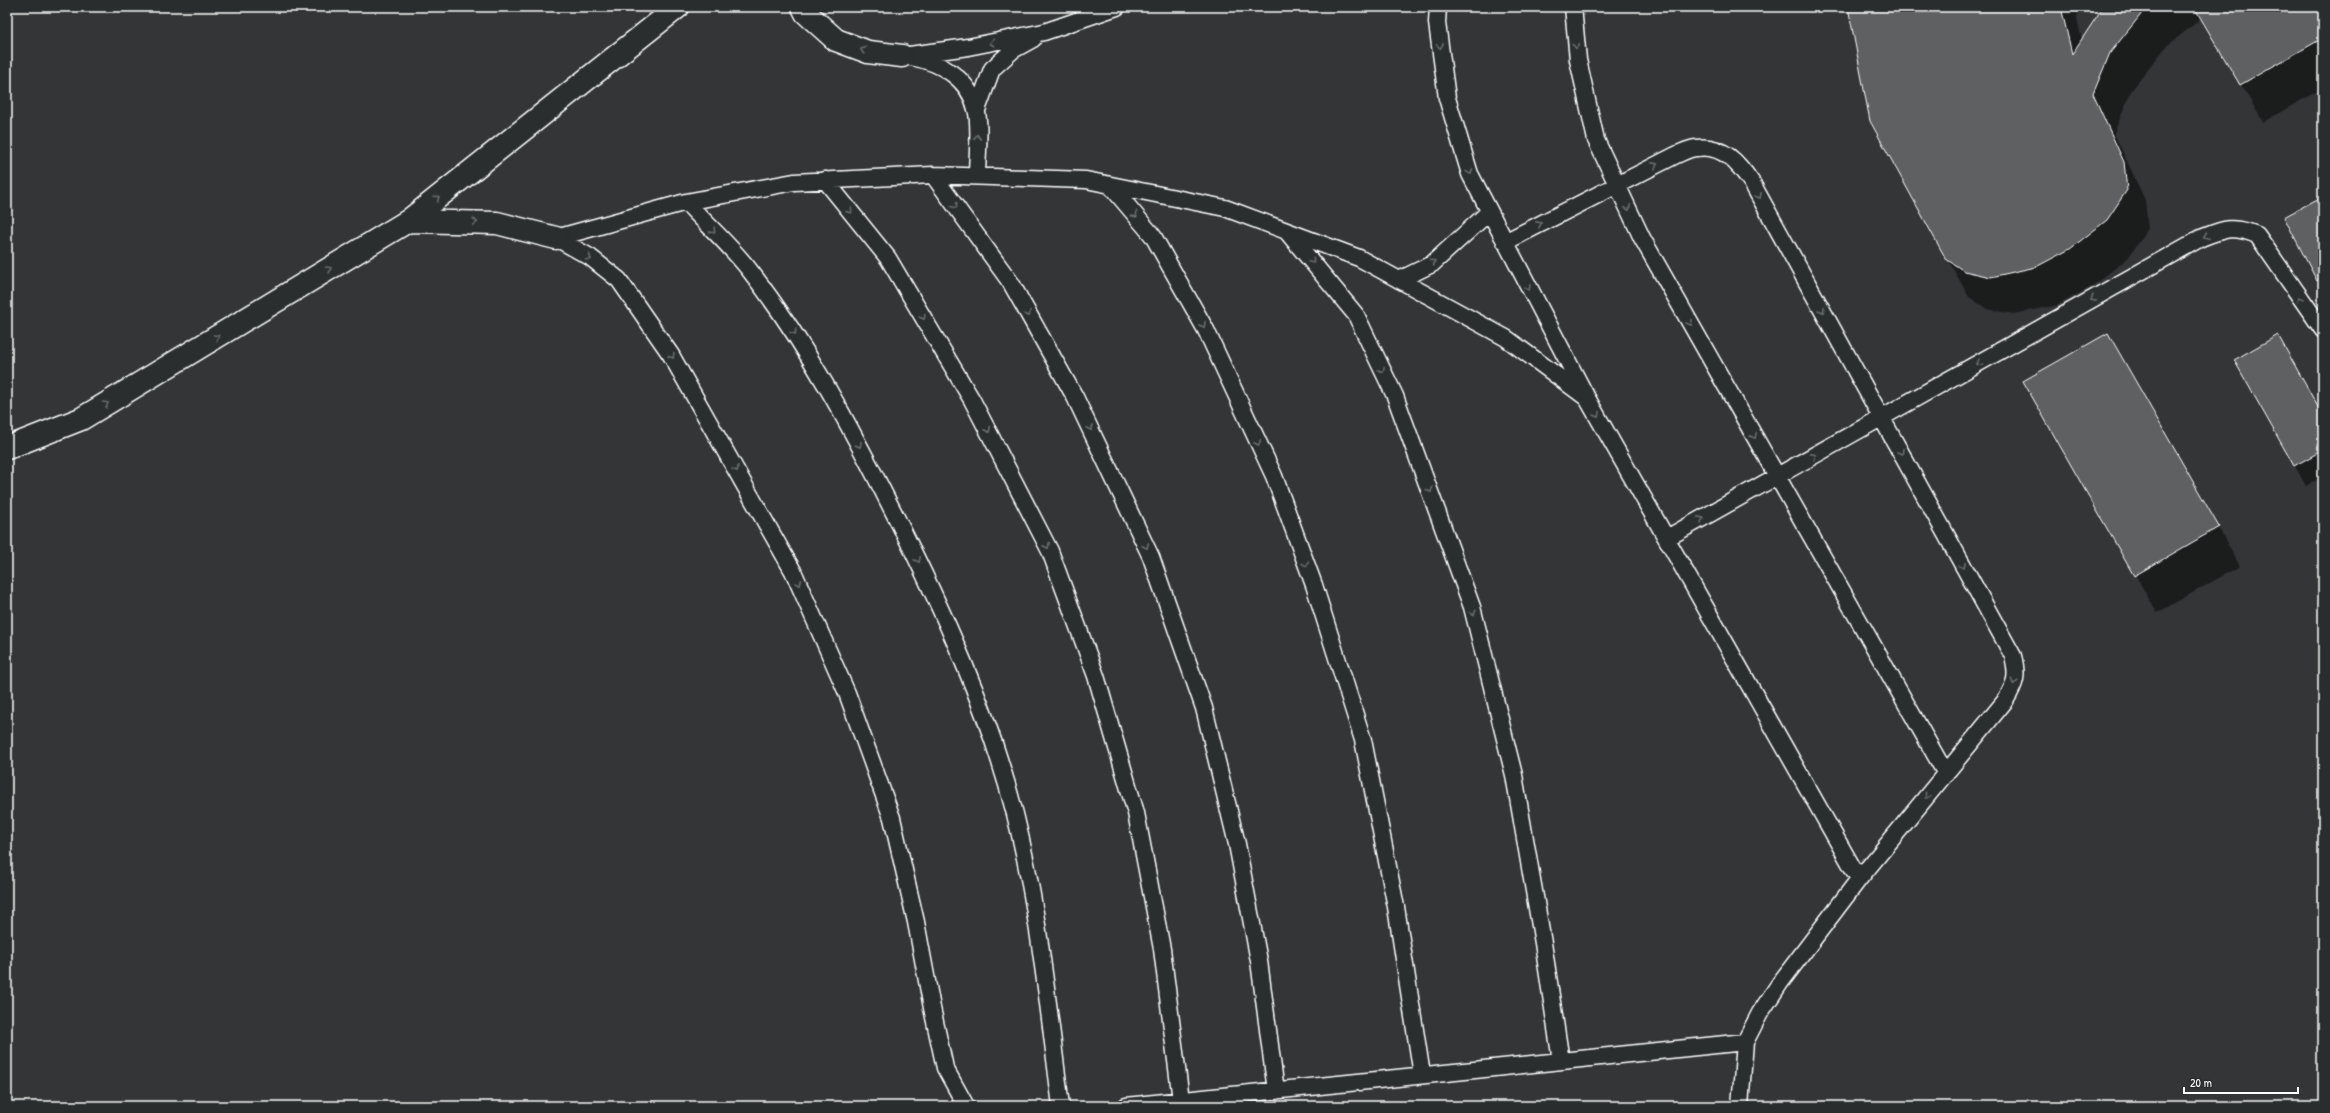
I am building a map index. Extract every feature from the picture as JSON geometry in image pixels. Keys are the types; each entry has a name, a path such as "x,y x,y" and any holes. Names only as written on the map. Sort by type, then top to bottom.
{"highway":[{"path":"7,459 81,419 408,222 678,7"},
{"path":"803,7 806,13 836,40 868,52 902,56"},
{"path":"408,222 497,223 556,238"},
{"path":"7,448 81,419"}],"lane":[{"path":"902,56 968,47 1044,32 1117,7"},
{"path":"1438,7 1437,23 1447,98 1470,174 1587,398 1859,879"},
{"path":"1573,7 1578,60 1596,140 1642,238 1946,774"},
{"path":"977,110 992,69 1013,50 1044,32"},
{"path":"902,56 922,59 950,71 969,88 977,110 977,176"},
{"path":"1505,242 1676,155 1697,147 1718,150 1738,162 1752,183 2013,656 2017,671 2014,685 2005,701 1859,879 1780,983 1760,1013 1745,1042 1740,1106"},
{"path":"933,174 1011,283 1075,396 1151,557 1204,708 1237,844 1259,961 1276,1091"},
{"path":"556,238 686,202 794,182 933,174 1086,180 1225,208 1359,258 1506,338 1587,398"},
{"path":"825,180 888,258 972,400 1050,551 1096,676 1136,813 1162,949 1181,1100"},
{"path":"1110,185 1153,236 1206,330 1274,476 1314,585 1363,740 1396,908 1422,1075"},
{"path":"686,202 750,270 799,339 868,461 929,582 979,698 1015,814 1038,928 1061,1106"},
{"path":"1399,280 1432,264 1489,212"},
{"path":"1667,538 2201,238 2222,230 2242,229 2257,235 2323,330"},
{"path":"1287,231 1356,315 1394,396 1472,607 1514,776 1543,943 1561,1061"},
{"path":"556,238 590,257 619,280 671,355 793,571 847,693 892,818 916,922 945,1068 966,1106"},
{"path":"1126,1106 1745,1042"}],"building":[{"path":"1848,7 2061,7 2072,54 2103,7 2147,7 2110,53 2093,94 2124,162 2127,190 2107,220 2070,249 2036,267 1991,277 1964,271 1946,259 1870,121"},
{"path":"2194,7 2323,7 2323,38 2240,85"},
{"path":"2323,196 2323,278 2317,281 2284,217"},
{"path":"2108,333 2219,527 2134,576 2023,381"},
{"path":"2278,335 2323,416 2323,450 2294,466 2234,360"}]}
